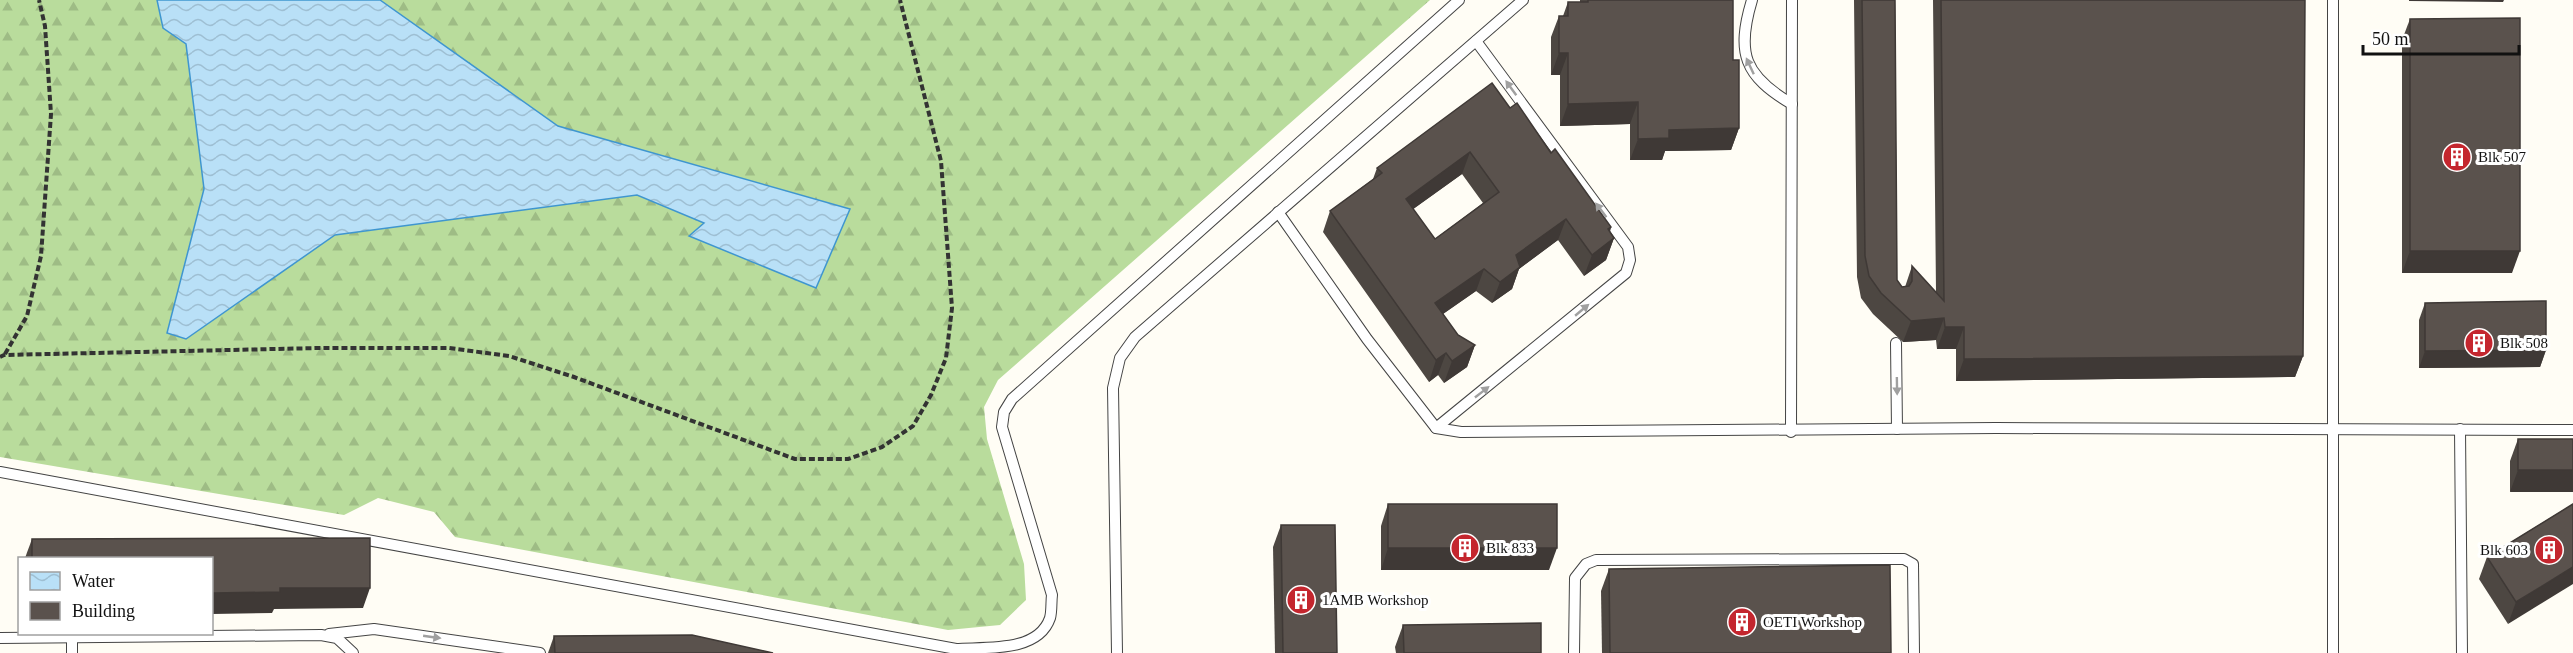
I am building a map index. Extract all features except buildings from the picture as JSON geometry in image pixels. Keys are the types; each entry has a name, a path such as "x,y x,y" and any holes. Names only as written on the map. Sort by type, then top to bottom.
{"lane":[{"path":"0,472 956,649 1014,645 1039,636 1050,619 1052,595 1002,427 1004,412 1012,399 1459,0"},
{"path":"1117,653 1113,388 1120,358 1135,337 1522,0"},
{"path":"1752,0 1743,37 1749,67 1769,91 1792,104"},
{"path":"1791,432 1792,0"},
{"path":"2333,0 2333,653"},
{"path":"1436,428 1626,273 1630,260 1628,247 1476,40"},
{"path":"1278,212 1367,339 1436,428 1461,432 2333,428 2573,430"},
{"path":"1896,343 1897,429"},
{"path":"2460,429 2462,653"},
{"path":"1574,653 1575,578 1586,564 1607,559 1909,560 1915,572 1914,653"},
{"path":"0,638 321,635 374,629 540,653"},
{"path":"321,635 337,638 353,653"},
{"path":"72,637 72,653"}],"path":[{"path":"2,356 27,316 41,256 51,114 45,26 39,0"},
{"path":"2,356 308,348 449,348 508,356 574,377 795,459 848,459 882,447 913,426 932,394 946,358 952,308 941,161 900,0"}],"green space":[{"path":"0,0 157,0 163,28 186,44 204,189 167,333 186,339 335,235 637,195 705,223 690,236 850,209 558,126 380,0 1430,0 998,380 984,407 987,439 1024,564 1026,600 1000,625 948,630 455,537 434,512 378,498 344,515 0,457"}],"water":[{"path":"157,0 380,0 558,126 850,209 816,288 689,236 704,223 637,195 335,235 186,339 167,333 204,189 186,44 163,28"}],"place":[{"name":"Blk 507","path":"2457,157"},
{"name":"Blk 508","path":"2479,343"},
{"name":"Blk 833","path":"1465,548"},
{"name":"Blk 603","path":"2549,550"},
{"name":"1AMB Workshop","path":"1301,600"},
{"name":"OETI Workshop","path":"1742,622"}]}
